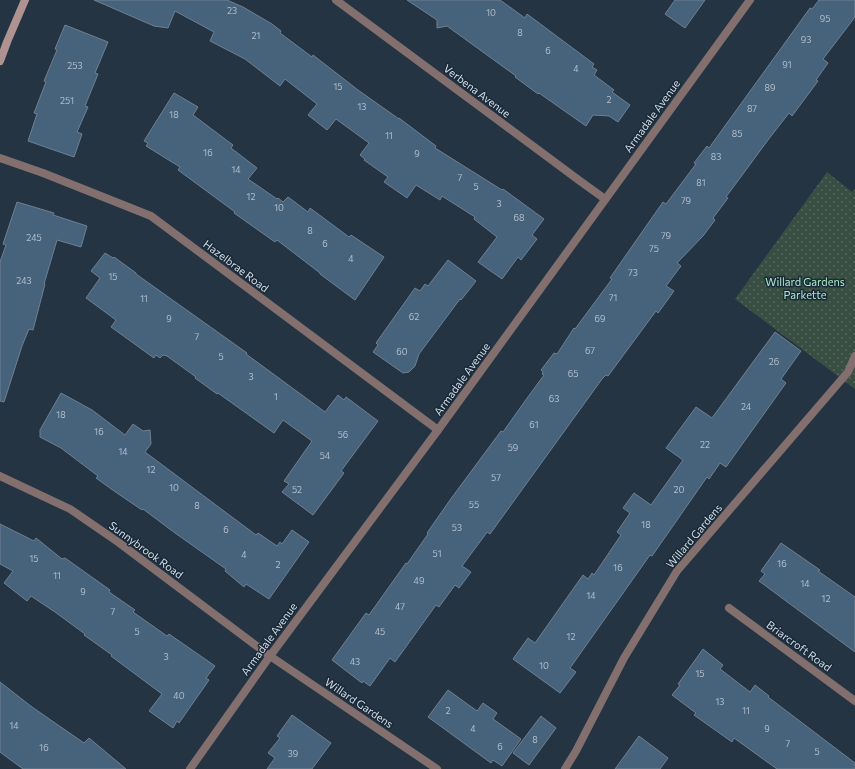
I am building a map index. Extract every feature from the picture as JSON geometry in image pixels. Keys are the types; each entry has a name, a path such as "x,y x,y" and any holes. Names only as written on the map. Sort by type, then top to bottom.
{"street":[{"path":"0,61 25,0"},
{"name":"Verbena Avenue","path":"336,0 605,199"},
{"name":"Armadale Avenue","path":"190,769 270,656 438,430 750,0"},
{"name":"Hazelbrae Road","path":"0,158 43,173 151,216 438,430"},
{"name":"Willard Gardens","path":"566,769 624,658 677,571 848,372 855,356"},
{"name":"Sunnybrook Road","path":"0,476 70,509 118,542 270,656"},
{"name":"Briarcroft Road","path":"729,608 855,701"},
{"name":"Willard Gardens","path":"270,656 437,769"}],"green space":[{"name":"Willard Gardens Parkette","path":"827,172 852,192 855,189 855,389 735,299"}],"building":[{"path":"94,0 227,0 243,7 272,24 281,31 280,33 312,57 313,55 358,90 399,118 436,146 435,148 502,190 503,189 544,219 532,235 537,239 521,260 518,257 502,279 478,262 497,237 474,219 475,217 442,196 440,200 416,185 407,198 384,182 388,177 364,160 365,159 360,155 369,143 336,119 327,130 308,115 317,104 285,79 280,86 245,59 210,41 214,32 175,11 168,28 154,26"},
{"path":"407,0 500,0 525,18 527,14 594,64 592,67 597,70 594,75 614,90 612,92 630,105 618,122 609,116 593,115 586,126 539,93 538,94 515,77 516,76 447,26 437,28 437,20"},
{"path":"675,0 705,0 685,28 665,14"},
{"path":"819,0 855,0 855,17 823,59 828,63 816,80 818,81 792,116 789,113 768,140 726,197 728,198 713,218 715,220 703,236 677,263 681,266 666,286 674,291 658,313 656,311 608,376 606,375 602,379 490,534 487,532 462,566 471,572 459,588 455,585 439,607 436,605 395,662 390,658 370,686 363,681 362,683 332,660 366,613 369,615 406,563 407,564 450,500 501,431 503,432 544,375 542,374 543,372 541,370 554,353 557,354 574,328 575,329 612,279 610,278 663,202 666,204 696,164 694,163 707,146 709,148 810,8 812,9"},
{"path":"65,25 108,42 95,73 98,74 85,106 88,107 77,132 82,134 74,157 28,141 37,114 34,113 46,82 44,81 57,50 55,49"},
{"path":"174,93 198,107 193,115 233,145 231,148 257,168 248,179 283,202 288,197 308,212 310,208 349,237 351,235 384,257 355,300 277,240 275,242 234,213 235,212 178,170 180,167 146,146 148,143 144,141"},
{"path":"17,202 54,213 53,215 87,226 81,247 57,240 44,284 33,330 29,329 22,346 4,402 0,401 0,262 6,245 3,244"},
{"path":"105,253 113,258 114,257 247,353 246,354 325,412 338,395 344,400 346,397 378,421 341,471 344,473 313,515 282,492 289,484 284,481 312,441 283,420 274,433 218,393 217,394 167,356 163,355 160,358 156,355 154,358 111,327 116,320 86,298 100,278 91,271"},
{"path":"448,260 476,281 461,300 460,299 419,354 415,366 409,372 403,373 373,352 378,345 376,343 415,288 420,291 425,284 428,286"},
{"path":"775,332 801,351 781,379 786,383 726,467 720,463 709,479 707,477 652,556 650,555 570,668 576,672 560,693 513,659 528,638 535,643 583,575 588,579 592,573 594,575 621,535 617,532 630,513 623,508 634,493 651,505 683,460 666,448 696,407 712,418"},
{"path":"61,393 92,410 125,435 133,424 143,431 150,430 151,444 145,452 256,535 258,533 277,546 280,542 282,544 292,530 309,542 269,599 246,584 244,587 225,571 226,569 143,509 142,510 96,478 98,476 61,448 40,437 40,430"},
{"path":"0,524 34,541 36,538 62,559 65,558 110,590 109,592 135,610 133,612 167,636 169,634 215,666 206,678 209,680 179,723 177,721 173,728 149,711 162,694 55,612 31,596 27,601 4,583 13,571 0,564"},
{"path":"781,543 855,597 855,652 759,581 765,574 761,571"},
{"path":"703,649 723,665 720,669 750,692 755,685 769,696 768,697 855,763 855,769 777,769 734,738 732,742 694,715 696,713 672,695"},
{"path":"0,682 32,707 84,743 89,738 126,769 23,769 0,752"},
{"path":"448,690 477,711 483,703 497,713 493,719 521,739 502,766 493,760 491,763 428,717"},
{"path":"292,715 331,743 312,769 267,769 275,758 268,753 280,738 277,736"},
{"path":"541,716 556,728 529,765 513,753"},
{"path":"639,736 668,758 660,769 615,769"}]}
